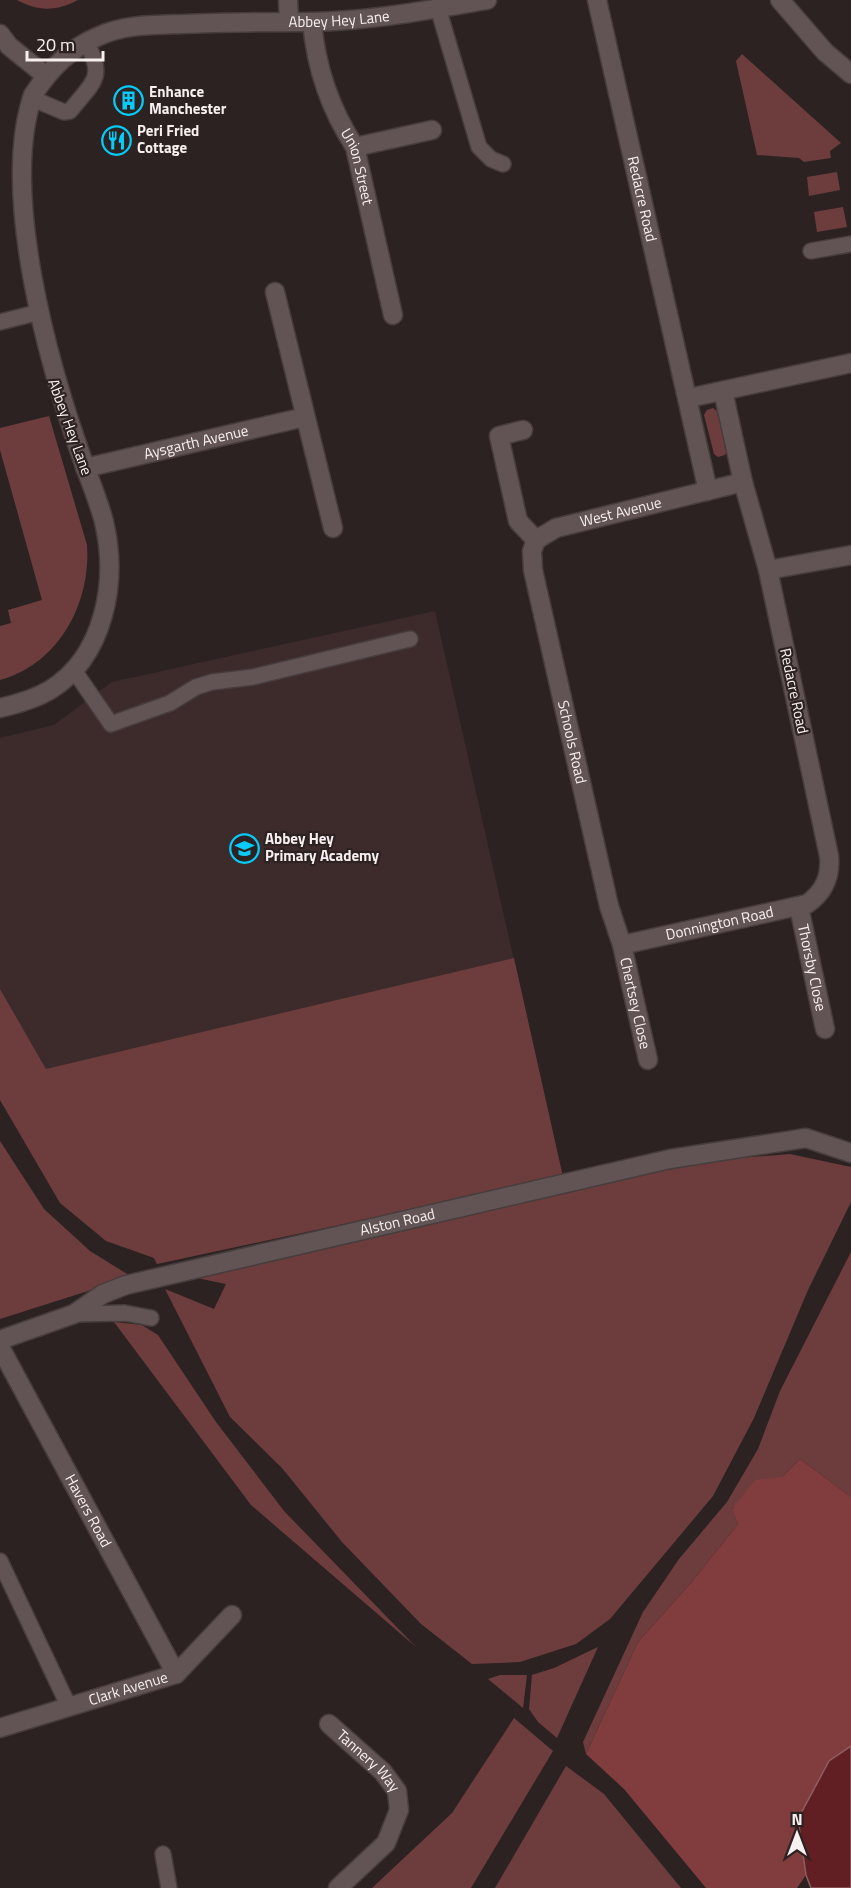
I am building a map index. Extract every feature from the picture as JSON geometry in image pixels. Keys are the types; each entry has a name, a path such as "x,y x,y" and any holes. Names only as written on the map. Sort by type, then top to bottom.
{"street":[{"path":"288,0 289,21"},
{"name":"Abbey Hey Lane","path":"0,708 50,690 73,669 93,641 102,620 110,578 104,521 32,314 14,241 9,194 18,127 31,98 45,75 86,42 134,26 312,22 379,17 487,0"},
{"name":"Redacre Road","path":"597,0 689,398 708,491"},
{"path":"780,0 825,52 851,74"},
{"name":"Union Street","path":"312,22 322,78 341,125 355,147 393,315"},
{"path":"0,34 9,46 45,75"},
{"path":"355,147 432,130"},
{"path":"276,292 333,528"},
{"path":"689,398 851,363"},
{"name":"Redacre Road","path":"723,391 743,482 768,570 829,856 828,880 816,898"},
{"name":"Aysgarth Avenue","path":"85,468 305,417"},
{"path":"523,430 499,436 518,521 536,540"},
{"path":"708,491 743,482"},
{"name":"West Avenue","path":"536,540 556,528 708,491"},
{"name":"Schools Road","path":"536,540 532,551 533,570 609,906 622,945"},
{"path":"768,570 851,555"},
{"name":"Donnington Road","path":"622,945 798,907 816,898"},
{"name":"Thorsby Close","path":"798,907 825,1029"},
{"name":"Chertsey Close","path":"622,945 648,1060"},
{"name":"Alston Road","path":"0,1340 74,1314 103,1294 126,1285 670,1159 806,1138 851,1153"},
{"name":"Havers Road","path":"0,1347 176,1674"},
{"name":"Clark Avenue","path":"0,1728 176,1674 232,1615"},
{"name":"Tannery Way","path":"329,1724 382,1772 397,1791 399,1810 386,1843 338,1888"}],"lane":[{"path":"438,8 478,147 491,159 503,164"},
{"path":"31,98 64,112 70,111 97,74 98,63 86,42"},
{"path":"811,251 851,244"},
{"path":"0,322 32,314"},
{"path":"73,669 111,724 170,704 196,687 212,682 253,677 410,639"},
{"path":"74,1314 125,1313 151,1318"},
{"path":"0,1561 69,1707"},
{"path":"163,1854 169,1888"}],"shaded area":[{"path":"17,0 78,0 48,9 33,7"},
{"path":"742,54 841,143 830,151 831,158 804,162 799,158 757,155 736,61"},
{"path":"837,172 840,190 809,196 807,177"},
{"path":"843,207 847,227 817,232 814,212"},
{"path":"713,408 718,412 727,450 725,455 718,457 714,454 704,415 707,410"},
{"path":"49,416 87,545 87,567 77,609 55,646 21,672 0,680 0,626 11,623 8,610 42,600 0,450 0,428"},
{"name":"Abbey Hey Primary Academy","path":"435,611 563,1177 157,1264 0,989 0,738 54,725 112,682"},
{"path":"514,958 563,1177 157,1264 154,1258 106,1241 60,1203 0,1100 0,989 46,1069"},
{"path":"0,1141 44,1209 90,1251 132,1277 0,1319"},
{"path":"790,1154 851,1167 851,1202 808,1290 754,1418 713,1496 610,1619 576,1644 520,1662 472,1664 421,1624 342,1542 282,1468 230,1417 165,1289 214,1309 226,1284 192,1277 621,1179 725,1159"},
{"path":"851,1252 851,1497 800,1459 782,1477 732,1508 738,1524 690,1584 638,1642 586,1754 583,1742 643,1612 679,1559 727,1502 758,1449 780,1391"},
{"path":"114,1322 142,1325 158,1335 216,1422 284,1511 416,1647 251,1505"},
{"path":"800,1459 851,1497 851,1746 829,1761 798,1819 806,1875 797,1888 706,1888 624,1789 586,1754 638,1642 690,1584 738,1524 732,1509 755,1480 782,1477"},
{"path":"598,1647 557,1738 538,1722 529,1709 532,1675 554,1668"},
{"path":"500,1675 527,1675 523,1708 488,1679"},
{"path":"514,1718 553,1751 471,1888 372,1888 452,1813"},
{"path":"851,1746 851,1888 811,1888 806,1875 798,1819 829,1761"},
{"path":"566,1766 604,1794 681,1888 495,1888"}],"place":[{"name":"Enhance Manchester","path":"128,101"},
{"name":"Peri Fried Cottage","path":"116,140"},
{"name":"Abbey Hey Primary Academy","path":"244,848"}]}
